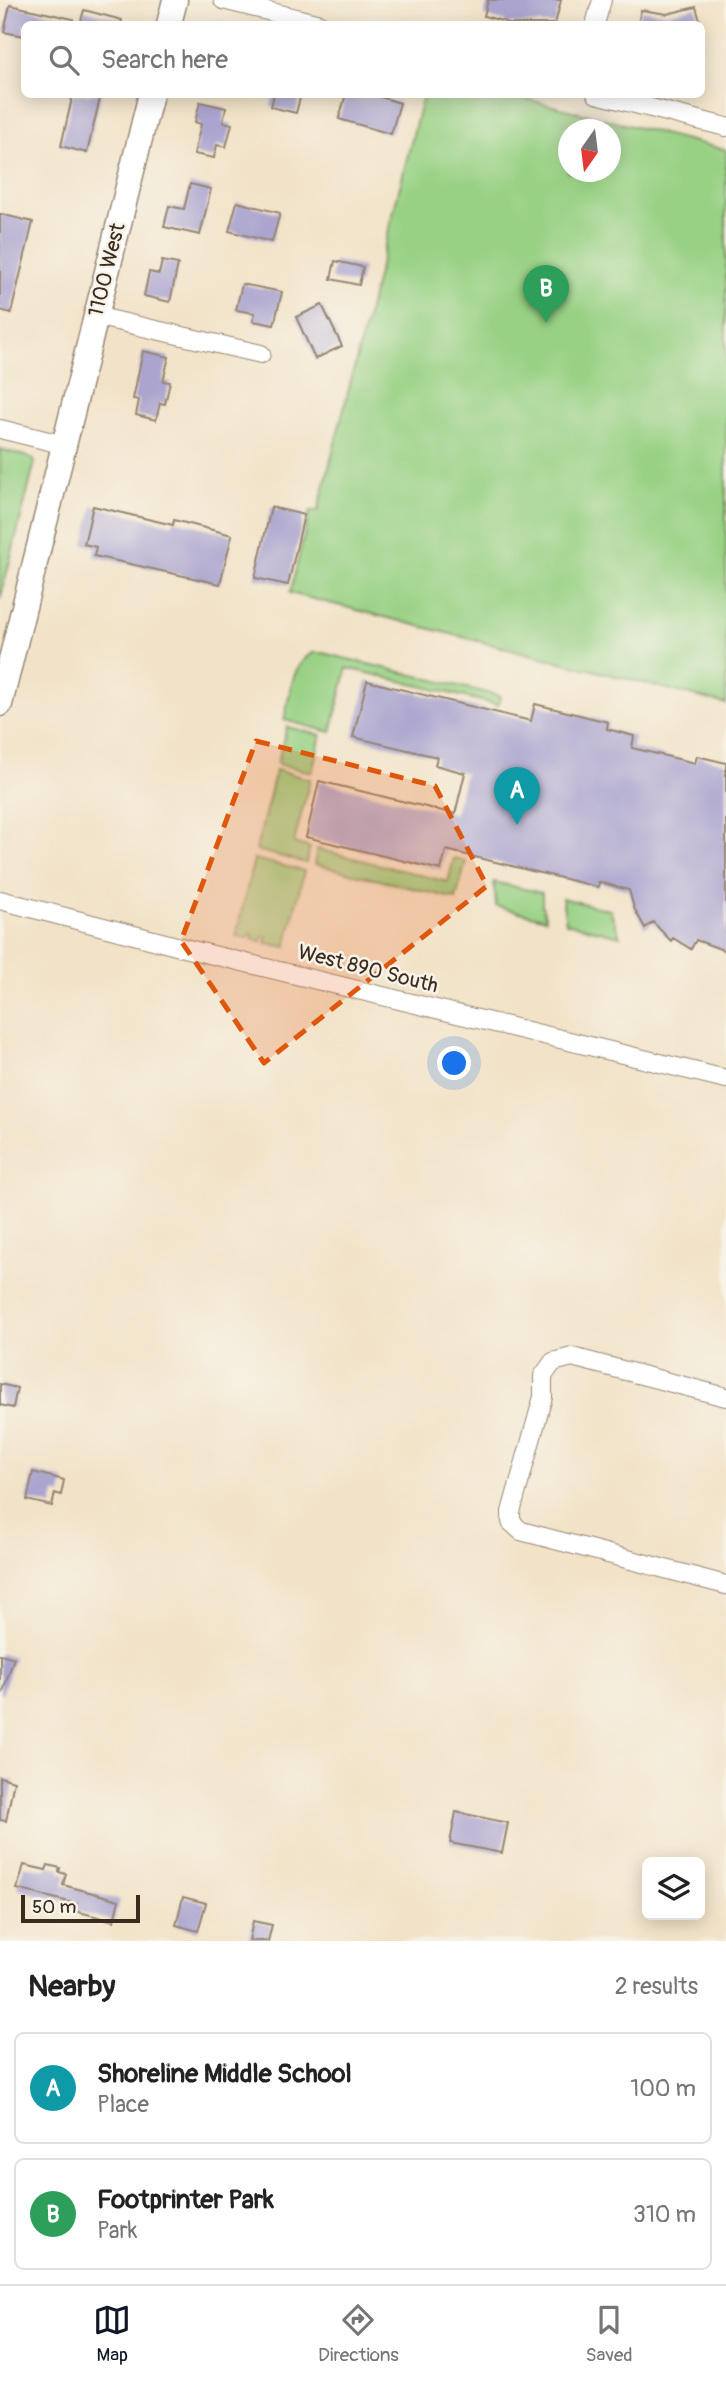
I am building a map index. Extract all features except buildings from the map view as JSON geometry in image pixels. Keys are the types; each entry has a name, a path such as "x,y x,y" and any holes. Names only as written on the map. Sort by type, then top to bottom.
{"street":[{"path":"170,21 176,0"},
{"path":"223,0 308,21"},
{"path":"596,21 602,0"},
{"name":"1100 West","path":"0,704 150,98"},
{"path":"612,98 726,127"},
{"path":"95,316 261,354"},
{"path":"0,429 65,445"},
{"name":"West 890 South","path":"0,900 184,948 726,1079"},
{"path":"726,1396 572,1357 553,1362 543,1376 543,1397 511,1512 511,1522 521,1531 726,1585"}],"highlighted area":[{"path":"256,741 435,786 487,886 264,1063 181,941"}],"green space":[{"path":"422,98 522,98 604,119 558,119 558,182 621,182 621,123 726,150 726,704 290,593 310,511 318,511"},
{"path":"0,449 32,458 35,462 0,600"},
{"path":"313,653 323,653 500,696 498,705 347,668 331,732 284,720 295,673 305,658"},
{"path":"287,727 321,735 312,772 277,764"},
{"path":"276,770 310,779 294,843 310,848 306,863 256,850"},
{"path":"317,849 448,882 454,858 466,861 456,899 314,864"},
{"path":"254,859 304,871 286,947 266,943 267,938 263,937 261,942 252,939 253,935 249,933 248,938 236,936"},
{"path":"494,882 542,893 546,919 496,906"},
{"path":"562,898 610,910 620,936 566,923"}],"place":[{"name":"Footprinter Park","path":"546,323"},
{"name":"Shoreline Middle School","path":"517,825"}]}
